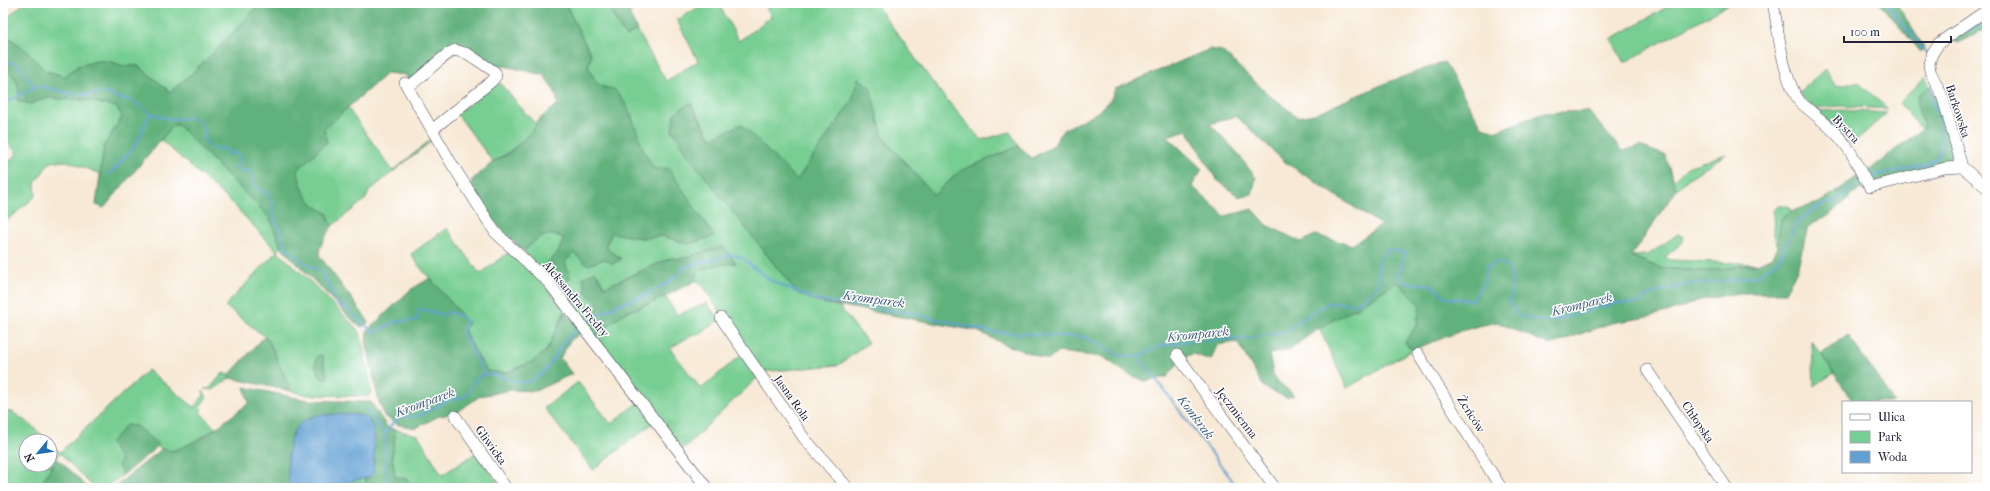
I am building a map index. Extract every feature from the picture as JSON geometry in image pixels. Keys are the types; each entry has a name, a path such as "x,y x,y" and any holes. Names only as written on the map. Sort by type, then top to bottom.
{"street":[{"name":"Bystra","path":"1772,3 1784,59 1795,95 1800,102 1848,147 1855,158 1864,181 1870,187 1945,168 1962,167"},
{"name":"Barkowska","path":"1962,167 1943,98 1930,70 1931,57 1939,43 1987,10"},
{"name":"Aleksandra Fredry","path":"432,130 492,81 496,76 495,72 468,54 455,50 447,54 420,79 406,85 432,130 495,232 549,284 708,488"},
{"path":"1962,167 1987,188"},
{"name":"Jasna Rola","path":"721,318 804,438 848,488"},
{"name":"Żeńców","path":"1418,354 1501,488"},
{"name":"Jęczmienna","path":"1177,355 1264,470 1275,488"},
{"name":"Chłopska","path":"1648,370 1727,488"},
{"name":"Gliwicka","path":"455,416 506,488"}],"green space":[{"path":"24,3 260,3 217,49 170,92 139,66 123,66 108,61 78,66 65,76 45,71 28,52 11,39 3,37 3,21"},
{"path":"260,3 565,3 591,55 588,67 595,79 602,87 615,90 623,100 648,160 654,169 668,168 714,236 689,244 662,236 642,238 612,233 605,247 621,259 613,264 604,259 588,265 574,253 565,262 570,278 557,290 540,270 558,253 564,238 546,235 533,242 524,251 508,237 478,201 471,181 493,162 509,153 528,136 536,126 535,123 558,104 555,92 544,75 504,66 492,68 461,50 408,82 406,75 387,73 324,129 327,142 297,170 306,196 314,205 327,213 332,226 322,244 319,255 369,322 362,327 355,323 281,247 270,218 178,125 173,125 104,208 96,205 104,146 122,117 117,107 85,100 45,98 31,104 17,100 19,89 18,85 11,74 3,66 3,37 11,39 28,52 45,71 65,76 78,66 96,61 109,61 123,66 139,66 170,92 217,49"},
{"path":"565,3 605,3 626,37 637,30 666,81 698,61 677,20 706,3 718,3 739,41 771,17 764,3 875,3 937,88 981,140 1010,132 1019,146 960,171 934,195 883,138 870,88 858,78 852,101 797,180 741,125 712,139 691,103 672,130 691,158 797,293 815,301 840,307 868,343 839,365 760,372 701,283 695,281 699,271 717,265 735,263 723,247 680,259 671,258 604,287 595,272 586,293 601,306 580,321 557,290 570,278 565,262 574,253 588,265 604,259 621,259 605,247 612,232 642,238 662,236 689,244 654,169 645,157 631,114 616,91 598,85 588,67 591,55"},
{"path":"605,3 645,3 629,13 637,30 626,37"},
{"path":"1674,3 1731,3 1624,63 1611,39"},
{"path":"1879,3 1896,3 1924,47 1921,52"},
{"path":"1987,14 1987,28 1958,43 1949,39"},
{"path":"1210,49 1222,51 1269,95 1298,117 1314,114 1391,81 1444,62 1482,127 1497,131 1542,113 1588,111 1622,151 1640,146 1665,155 1676,190 1631,256 1660,268 1705,271 1757,264 1772,257 1777,247 1781,219 1791,211 1819,203 1858,176 1864,186 1829,215 1808,227 1797,270 1785,293 1738,293 1700,300 1678,309 1648,317 1611,323 1550,345 1497,322 1466,329 1412,350 1405,342 1417,325 1420,304 1397,282 1356,308 1319,328 1289,350 1269,354 1274,378 1294,395 1287,398 1264,387 1237,342 1217,345 1211,360 1193,354 1183,357 1167,377 1145,381 1128,374 1103,357 1058,352 1049,360 1006,345 977,331 815,301 797,293 691,159 672,130 675,113 690,103 711,139 741,124 797,180 852,101 858,78 870,87 883,138 934,195 960,171 1019,146 1032,158 1054,145 1063,130 1096,113 1111,99 1115,89","holes":["1236,116 1285,162 1381,225 1352,245 1315,235 1301,242 1267,225 1253,209 1225,216 1192,186 1202,169 1167,136 1187,130 1216,179 1239,197 1252,194 1256,178 1235,150 1210,124"]},
{"path":"3,66 11,74 18,85 18,101 31,104 45,98 85,100 117,107 122,117 104,146 100,174 67,161 50,162 35,183 36,196 3,224 3,169 17,153 3,138"},
{"path":"1825,69 1836,86 1849,83 1859,83 1888,109 1841,106 1813,108 1802,97 1800,91"},
{"path":"1925,77 1930,86 1918,95 1917,103 1924,127 1921,129 1899,103"},
{"path":"498,81 537,126 516,146 493,162 457,114"},
{"path":"1930,86 1942,109 1956,157 1951,165 1872,183 1866,173 1924,127 1917,103 1918,95"},
{"path":"347,107 393,171 430,140 432,135 433,138 429,143 369,191 366,199 332,226 327,213 314,205 306,196 297,170 327,142 324,129"},
{"path":"1842,110 1887,113 1851,145 1816,111"},
{"path":"173,125 178,125 270,218 281,247 277,251 231,202 161,140"},
{"path":"1726,154 1689,178 1676,190 1673,181 1687,167"},
{"path":"1778,206 1789,206 1791,211 1781,219 1777,247 1774,234 1773,211"},
{"path":"447,228 480,274 509,252 547,287 565,311 547,350 532,362 504,373 487,371 469,342 464,328 469,324 419,266 411,254"},
{"path":"553,233 564,238 558,253 540,270 524,251 540,236"},
{"path":"1678,234 1683,237 1683,242 1665,257 1670,260 1757,264 1705,271 1660,268 1631,256 1648,255"},
{"path":"723,246 736,263 717,265 699,271 695,281 654,302 624,313 593,337 580,321 601,306 586,293 583,278 595,271 605,287 671,258 680,259"},
{"path":"277,251 309,280 360,332 371,393 368,396 308,395 291,391 268,339 225,306"},
{"path":"430,278 469,324 464,328 469,342 487,371 504,373 532,362 547,350 565,311 582,332 570,341 560,358 572,374 535,391 511,390 480,396 456,413 439,416 416,428 399,425 384,416 378,399 366,341 367,331 410,290"},
{"path":"1397,282 1420,304 1417,325 1405,342 1412,350 1347,388 1319,328 1356,308"},
{"path":"665,296 677,315 707,303 719,320 696,336 694,334 670,348 701,389 742,354 758,377 683,449 593,337 624,313 654,302"},
{"path":"1848,335 1893,401 1852,401 1821,354"},
{"path":"264,337 268,339 291,391 230,378 229,375"},
{"path":"1812,341 1834,373 1814,386"},
{"path":"322,355 328,378 322,379 315,365 317,356"},
{"path":"148,370 194,407 204,395 203,391 207,397 200,407 202,409 200,412 215,428 204,436 181,448 167,451 161,449 142,431 126,425 111,443 121,461 118,466 123,475 108,485 101,487 92,486 60,453 58,456 58,450 60,452"},
{"path":"223,373 229,375 230,378 213,390 205,389 209,389"},
{"path":"578,382 611,424 638,402 654,422 593,470 544,408"},
{"path":"244,387 307,400 371,402 387,427 396,430 392,456 395,477 407,479 412,488 371,488 366,485 365,478 373,474 375,440 371,423 357,415 317,415 305,420 288,457 289,488 113,488 162,449 174,451 204,437 249,403"},
{"path":"3,409 9,412 11,411 40,433 18,433 18,473 48,473 44,479 47,488 3,488"},
{"path":"126,425 136,426 159,445 123,475 118,466 121,461 110,443"},
{"path":"396,430 418,435 442,475 476,453 502,488 412,488 407,479 395,477 392,456"},
{"path":"58,459 88,488 47,488 44,479 48,473 58,473"},
{"path":"359,478 365,478 366,485 359,483 339,488 322,488"}],"water":[{"path":"317,415 362,415 370,421 373,427 374,444 373,474 370,477 322,488 289,488 288,454 291,437 300,424"},
{"path":"359,483 371,488 339,488"}],"waterway":[{"path":"1886,3 1928,55"},
{"name":"Kromparek","path":"1963,33 1987,21"},
{"path":"3,60 17,64 35,87 40,86 72,94 86,95 103,92 119,98 131,100 150,113 163,117 172,119 194,118 198,120 204,128 204,140 208,145 217,149 225,148 230,155 237,152 242,157 236,168 237,171 249,171 251,173 254,186 267,194 271,199 274,217 286,247 301,260 322,273 337,302 341,306 347,308 374,333 394,322 418,319 418,311 421,309 444,315 449,312 461,316 467,322 462,331 484,374"},
{"name":"Kromparek","path":"1935,70 1936,60"},
{"name":"Kromparek","path":"1869,177 1923,165 1937,158 1941,142 1941,127 1937,112 1930,97 1932,86"},
{"path":"3,104 35,87"},
{"path":"109,175 136,145 150,113"},
{"name":"Kromparek","path":"585,322 617,305 641,297 668,283 685,267 731,255 741,257 770,280 815,300 911,313 991,332 1084,337 1100,344 1117,355 1139,357 1157,347 1181,342 1253,338 1287,331 1328,303 1356,304 1378,286 1378,262 1388,249 1405,253 1398,275 1406,283 1432,285 1447,298 1472,300 1484,282 1487,266 1499,262 1509,268 1512,281 1510,304 1519,316 1548,322 1616,303 1636,304 1652,294 1684,285 1717,282 1759,275 1779,260 1797,222 1816,208 1836,200 1859,183"},
{"name":"Kromparek","path":"390,488 386,464 385,434 392,424 400,417 418,416 451,399 463,398 476,379 482,375 495,375 515,381 529,382 540,376 564,343 579,328"},
{"name":"Komkrak","path":"1139,357 1238,488"},
{"path":"367,409 385,434"}]}
